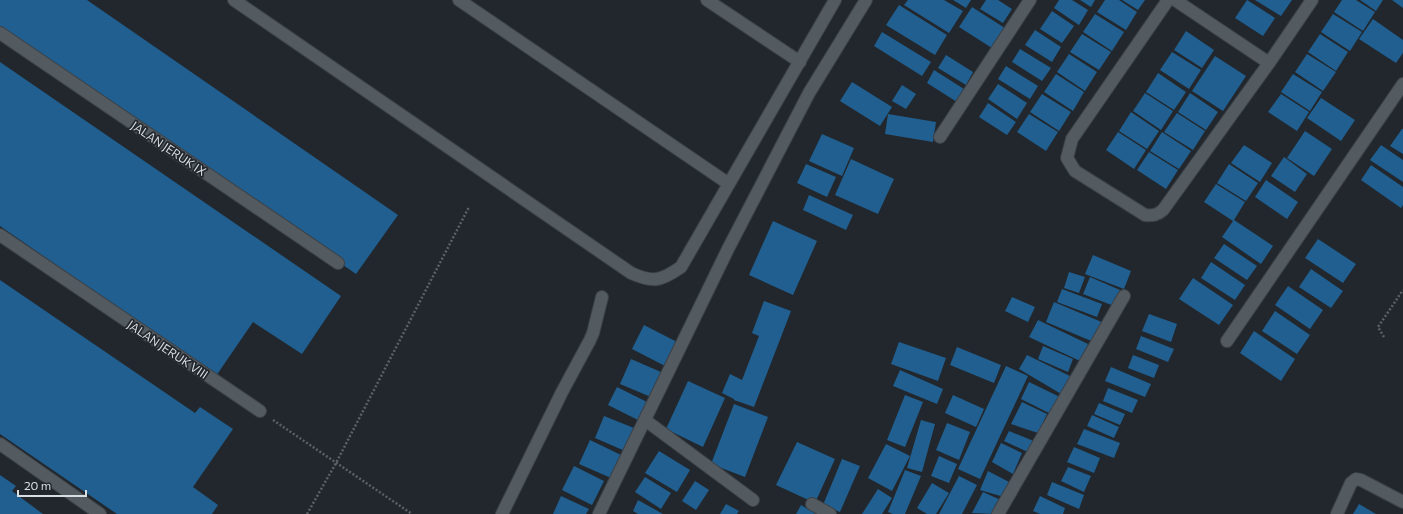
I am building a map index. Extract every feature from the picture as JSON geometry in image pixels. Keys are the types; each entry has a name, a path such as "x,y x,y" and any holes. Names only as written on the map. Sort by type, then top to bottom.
{"street":[{"path":"234,0 631,273 644,279 655,280 666,277 681,267 835,0"},
{"path":"459,0 729,184"},
{"path":"707,0 800,62"},
{"path":"599,514 728,249 809,93 866,0"},
{"path":"940,137 1030,0"},
{"path":"1168,0 1072,139 1067,158 1075,171 1144,215 1152,216 1158,215 1163,210 1269,63 1312,0"},
{"path":"1175,0 1269,63"},
{"name":"JALAN JERUK IX","path":"0,32 338,263"},
{"path":"1227,341 1403,84"},
{"name":"JALAN JERUK VIII","path":"0,235 260,411"},
{"path":"998,514 1124,296"},
{"path":"502,514 562,392 590,340 602,297"},
{"path":"645,420 753,500"},
{"path":"0,444 100,514"},
{"path":"1337,514 1351,483 1356,479 1361,480 1403,502"},
{"path":"812,504 830,514"}],"path":[{"path":"306,514 336,463 469,207"},
{"path":"1384,338 1378,327 1403,290"},
{"path":"260,411 412,514"}],"building":[{"path":"0,0 87,0 398,215 356,274 0,27"},
{"path":"908,0 944,0 963,11 949,33 904,5"},
{"path":"953,0 971,0 966,8"},
{"path":"986,0 998,0 1012,9 1003,23 980,9"},
{"path":"1059,0 1072,0 1088,10 1079,25 1054,8"},
{"path":"1080,0 1095,0 1091,7"},
{"path":"1105,0 1119,0 1137,12 1126,30 1097,12"},
{"path":"1122,0 1145,0 1138,10"},
{"path":"1247,0 1275,18 1263,36 1235,18"},
{"path":"1255,0 1292,0 1281,16"},
{"path":"1342,0 1356,0 1375,12 1363,31 1334,12"},
{"path":"1360,0 1383,0 1376,11"},
{"path":"1392,0 1403,0 1403,8"},
{"path":"899,5 947,35 935,55 886,25"},
{"path":"972,7 1008,30 995,50 959,27"},
{"path":"1052,11 1074,26 1062,43 1040,29"},
{"path":"1095,14 1124,32 1112,51 1083,32"},
{"path":"1333,14 1362,32 1350,51 1321,32"},
{"path":"1373,19 1403,40 1403,53 1396,63 1359,39"},
{"path":"1035,30 1061,47 1052,62 1025,45"},
{"path":"1186,31 1214,50 1202,68 1174,50"},
{"path":"882,32 931,62 922,76 874,46"},
{"path":"1082,34 1111,52 1099,70 1070,52"},
{"path":"1320,34 1348,52 1336,71 1308,52"},
{"path":"1020,49 1051,68 1042,81 1012,62"},
{"path":"1172,52 1201,70 1189,89 1160,70"},
{"path":"1069,54 1097,72 1085,91 1057,72"},
{"path":"1307,54 1336,72 1323,91 1295,72"},
{"path":"946,55 973,72 966,85 938,68"},
{"path":"1215,56 1246,76 1223,111 1192,91"},
{"path":"0,62 341,296 302,354 253,322 216,376 0,226"},
{"path":"1006,66 1038,86 1030,99 998,79"},
{"path":"934,70 964,89 957,102 927,83"},
{"path":"1158,73 1186,92 1174,110 1146,92"},
{"path":"1056,74 1084,92 1073,111 1044,92"},
{"path":"1293,74 1322,92 1310,111 1281,92"},
{"path":"852,82 892,107 880,126 840,101"},
{"path":"998,84 1027,103 1017,119 988,99"},
{"path":"902,85 916,94 906,109 892,101"},
{"path":"1145,93 1173,111 1161,130 1133,111"},
{"path":"1190,93 1218,112 1206,130 1178,112"},
{"path":"1042,94 1071,112 1059,131 1030,112"},
{"path":"1281,94 1309,112 1297,131 1268,112"},
{"path":"1321,98 1355,120 1341,141 1307,118"},
{"path":"988,103 1016,122 1007,135 979,117"},
{"path":"1131,112 1159,131 1147,149 1119,131"},
{"path":"1177,113 1205,131 1193,150 1164,132"},
{"path":"888,114 936,122 933,142 885,134"},
{"path":"1029,114 1058,132 1046,151 1017,132"},
{"path":"1403,129 1403,154 1390,146"},
{"path":"1305,131 1332,149 1314,176 1287,158"},
{"path":"1118,132 1146,150 1134,169 1106,150"},
{"path":"1162,132 1191,151 1179,169 1150,151"},
{"path":"822,134 854,148 842,176 809,161"},
{"path":"1244,145 1272,163 1260,182 1231,163"},
{"path":"1381,145 1403,160 1403,182 1370,160"},
{"path":"1149,152 1178,170 1166,189 1137,170"},
{"path":"1284,157 1307,174 1295,192 1271,176"},
{"path":"851,159 894,179 878,214 835,195"},
{"path":"806,164 836,177 827,197 797,183"},
{"path":"1229,164 1258,183 1246,201 1217,183"},
{"path":"1371,165 1403,187 1403,205 1401,208 1361,180"},
{"path":"1266,180 1298,202 1287,219 1255,197"},
{"path":"1216,184 1245,202 1234,220 1273,246 1261,264 1222,237 1233,221 1204,202"},
{"path":"809,195 853,215 846,230 803,210"},
{"path":"773,221 817,241 793,295 749,275"},
{"path":"1318,239 1356,264 1343,283 1305,258"},
{"path":"1224,244 1257,266 1247,280 1214,258"},
{"path":"1093,255 1131,271 1124,289 1085,274"},
{"path":"1211,262 1245,285 1235,300 1201,278"},
{"path":"1311,269 1343,291 1331,308 1299,287"},
{"path":"1069,272 1085,277 1079,293 1064,288"},
{"path":"1090,277 1120,290 1114,306 1083,294"},
{"path":"1193,278 1233,305 1219,325 1179,299"},
{"path":"0,280 195,413 200,407 233,429 193,487 218,505 212,514 117,514 0,434"},
{"path":"1288,286 1323,310 1310,329 1275,305"},
{"path":"1062,289 1102,304 1097,317 1057,302"},
{"path":"1012,297 1035,307 1028,322 1005,311"},
{"path":"764,301 791,311 754,407 734,400 722,393 730,374 742,380 759,336 752,333"},
{"path":"1054,302 1104,323 1096,343 1046,322"},
{"path":"1275,311 1310,335 1297,354 1262,331"},
{"path":"1149,314 1177,324 1171,342 1142,331"},
{"path":"1038,320 1088,344 1080,361 1029,337"},
{"path":"644,325 681,344 669,368 632,349"},
{"path":"1254,331 1295,359 1281,381 1240,353"},
{"path":"1141,336 1174,349 1168,362 1136,349"},
{"path":"899,342 946,358 938,381 891,364"},
{"path":"1043,346 1073,359 1068,372 1038,359"},
{"path":"957,347 1001,365 994,383 950,365"},
{"path":"1027,355 1072,377 1063,395 1019,369"},
{"path":"1133,355 1159,365 1154,378 1128,368"},
{"path":"631,359 661,372 651,397 620,384"},
{"path":"1006,366 1028,376 980,479 958,469"},
{"path":"1111,367 1151,384 1145,397 1105,381"},
{"path":"900,370 943,389 937,404 893,386"},
{"path":"688,381 725,398 703,447 666,429"},
{"path":"1029,382 1062,398 1053,415 1021,399"},
{"path":"617,387 647,402 638,420 608,405"},
{"path":"1108,388 1138,400 1132,413 1103,401"},
{"path":"905,395 923,402 905,447 887,440"},
{"path":"953,395 984,409 976,427 945,413"},
{"path":"1022,402 1047,414 1038,433 1011,424"},
{"path":"1099,403 1125,414 1120,425 1094,414"},
{"path":"734,404 768,417 745,477 711,464"},
{"path":"1092,415 1119,427 1114,438 1087,426"},
{"path":"604,416 634,428 625,451 595,438"},
{"path":"921,420 935,424 922,472 907,468"},
{"path":"947,423 970,432 959,460 936,450"},
{"path":"1084,429 1120,443 1114,458 1077,444"},
{"path":"1009,431 1036,442 1032,454 1004,441"},
{"path":"590,440 621,455 611,478 579,464"},
{"path":"797,442 835,459 815,503 776,485"},
{"path":"1001,443 1022,453 1013,474 992,462"},
{"path":"886,444 910,456 892,491 868,478"},
{"path":"1074,447 1100,458 1094,473 1067,462"},
{"path":"659,451 690,470 677,492 645,473"},
{"path":"939,456 957,464 949,483 931,476"},
{"path":"842,459 860,466 840,512 823,505"},
{"path":"574,466 604,481 592,505 562,490"},
{"path":"1068,467 1091,476 1084,492 1061,481"},
{"path":"905,470 921,476 905,514 893,514 888,512"},
{"path":"988,471 1011,483 1004,497 980,490"},
{"path":"0,475 16,486 12,491 43,514 0,514"},
{"path":"959,476 977,485 962,514 939,514"},
{"path":"645,477 671,493 661,509 635,492"},
{"path":"695,481 709,490 696,510 682,501"},
{"path":"1052,482 1084,495 1079,509 1047,495"},
{"path":"932,483 949,493 936,514 927,514 917,508"},
{"path":"878,489 892,498 882,514 862,514"},
{"path":"983,492 1003,501 996,514 972,513"},
{"path":"561,496 589,509 586,514 553,514"},
{"path":"1040,496 1065,508 1063,514 1040,514 1033,511"},
{"path":"638,500 663,514 638,514 633,511"},
{"path":"726,504 739,511 737,514 720,514"},
{"path":"1359,504 1376,514 1353,514"},
{"path":"801,505 816,514 796,514"}]}
